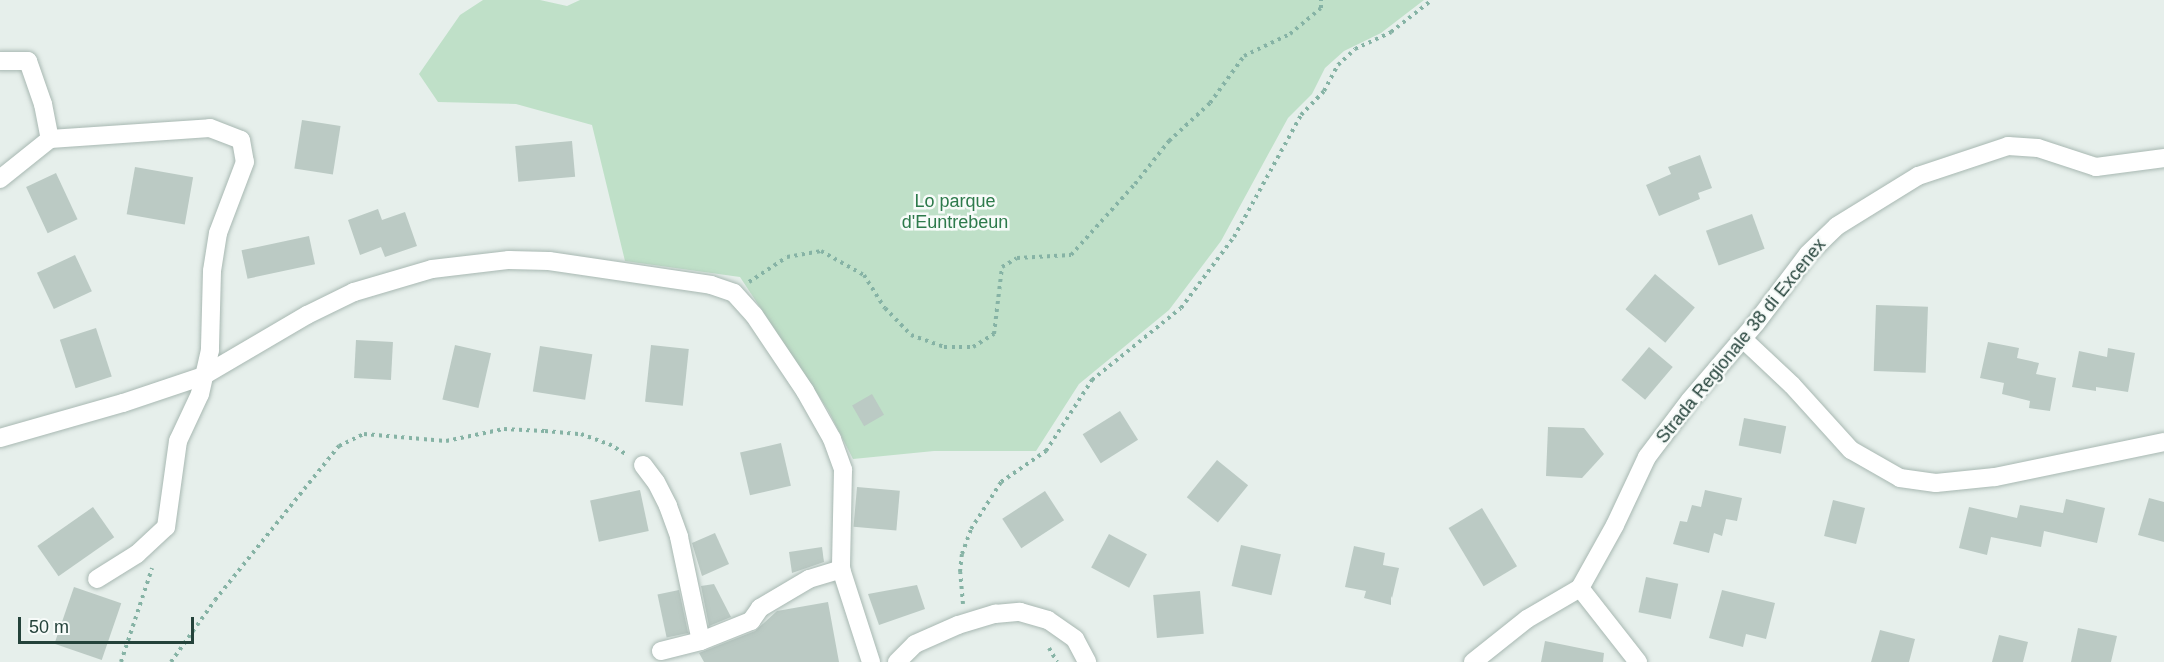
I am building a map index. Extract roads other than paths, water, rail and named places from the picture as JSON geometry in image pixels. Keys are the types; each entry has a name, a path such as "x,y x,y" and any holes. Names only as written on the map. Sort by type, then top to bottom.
{"street":[{"path":"0,62 28,61 43,104 50,139"},
{"path":"0,179 50,139 210,128 241,140 245,162 218,233 212,271 210,350 200,394 178,441 166,527 137,554 97,579"},
{"name":"Strada Regionale 38 di Excenex","path":"1473,662 1527,619 1580,588 1616,525 1647,457 1690,400 1743,339 1808,254 1837,226 1918,176 2008,146 2038,148 2096,167 2164,158"},
{"path":"0,438 123,403 203,376 308,315 354,292 432,268 508,260 549,261 711,285 734,293 754,315 805,391 832,439 843,470 842,568 871,662"},
{"path":"1743,339 1792,385 1851,450 1900,478 1936,483 1995,477 2164,442"},
{"path":"643,465 660,490 679,537 701,641"},
{"path":"661,651 701,641 751,621 760,608 809,579 842,568"},
{"path":"1580,588 1638,662"},
{"path":"897,662 915,644 958,625 995,614 1020,612 1048,620 1075,639 1087,662"}],"park label":[{"name":"Lo parque d'Euntrebeun","path":"955,212"}]}
